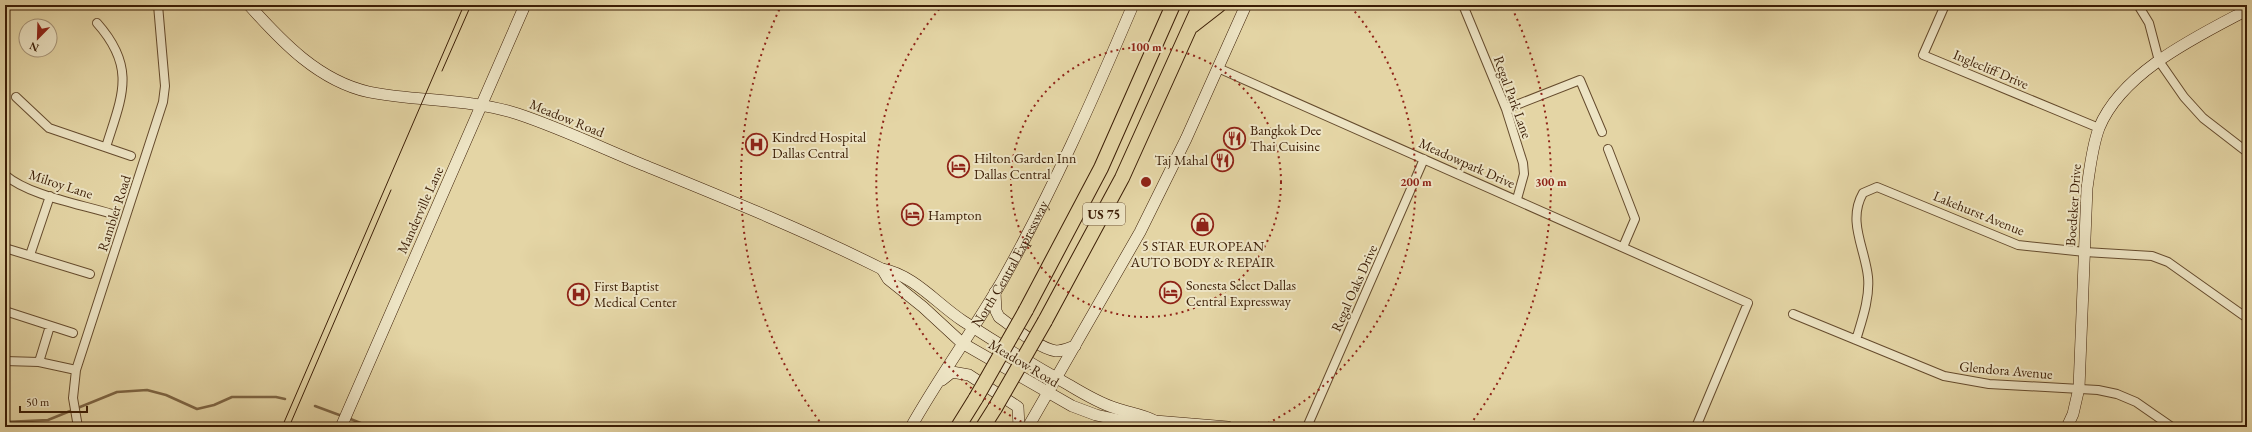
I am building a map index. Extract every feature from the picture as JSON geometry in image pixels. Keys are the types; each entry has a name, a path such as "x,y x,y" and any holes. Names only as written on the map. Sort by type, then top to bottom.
{"highway":[{"path":"1154,47 1162,5"},
{"name":"US 75","path":"958,427 1026,310 1101,168 1173,5"},
{"name":"US 75","path":"984,427 1045,321 1122,178 1200,5"},
{"path":"1191,27 1219,5"}],"street":[{"name":"Rambler Road","path":"77,425 73,387 76,370 163,102 165,86 158,5"},
{"name":"Meadow Road","path":"249,5 281,40 304,60 350,86 383,94 482,104 518,114 571,135 882,269 894,271 912,282 973,327 1056,378 1099,402 1117,409 1142,414 1155,421"},
{"name":"Manderville Lane","path":"342,427 525,5"},
{"name":"North Central Expressway","path":"911,427 932,389 995,292 1068,154 1132,5"},
{"path":"1028,427 1140,232 1218,68 1246,5"},
{"name":"Regal Park Lane","path":"1463,5 1506,109 1523,163 1524,174 1517,199"},
{"name":"Inglecliff Drive","path":"1945,5 1923,55 2099,128"},
{"path":"2138,5 2149,23 2159,61 2202,118 2247,152"},
{"name":"Boedeker Drive","path":"2067,427 2073,414 2079,388 2087,188 2091,159 2099,128 2109,108 2126,87 2159,61 2247,10"},
{"path":"96,23 106,33 118,54 123,69 123,86 119,105 106,147"},
{"name":"Meadowpark Drive","path":"1218,68 1517,199 1748,303 1696,427"},
{"path":"1506,109 1580,80 1602,132"},
{"path":"16,97 49,128 131,156"},
{"path":"1608,149 1636,219 1623,247"},
{"name":"Regal Oaks Drive","path":"1307,427 1424,159"},
{"name":"Milroy Lane","path":"5,175 13,182 50,196 112,214"},
{"name":"Lakehurst Avenue","path":"1856,340 1866,308 1868,277 1858,237 1857,210 1863,193 1871,188 1883,188 2018,245 2085,252 2152,256 2168,262 2247,318"},
{"path":"30,255 50,196"},
{"path":"5,248 90,274"},
{"name":"Meadow Road","path":"882,269 888,279 923,307 962,343 1048,394 1072,406 1120,422 1137,424 1155,421 1228,427"},
{"path":"995,292 996,311 999,317 1045,347 1061,351 1075,346"},
{"path":"5,311 73,333"},
{"name":"Glendora Avenue","path":"1793,314 1944,376 1989,384 2079,388 2117,394 2136,402 2172,427"},
{"path":"39,362 50,326"},
{"path":"5,361 39,362 76,370"},
{"path":"932,389 946,375 952,372 969,375 1018,407 1019,427"}],"waterway":[{"path":"5,422 48,420 117,392 147,390 166,395 197,409 214,405 232,397 276,397 285,399"},
{"path":"315,406 342,416"},
{"path":"348,418 363,424 389,427"},
{"path":"473,427 482,424"}],"tram line":[{"path":"282,427 464,5"},
{"path":"442,71 471,5"},
{"path":"289,427 391,190"}],"place":[{"name":"Bangkok Dee Thai Cuisine","path":"1234,138"},
{"name":"Kindred Hospital Dallas Central","path":"756,145"},
{"name":"Taj Mahal","path":"1223,160"},
{"name":"Hilton Garden Inn Dallas Central","path":"959,166"},
{"name":"Hampton","path":"912,215"},
{"name":"5 STAR EUROPEAN AUTO BODY & REPAIR","path":"1203,224"},
{"name":"Sonesta Select Dallas Central Expressway","path":"1171,293"},
{"name":"First Baptist Medical Center","path":"579,294"}]}
